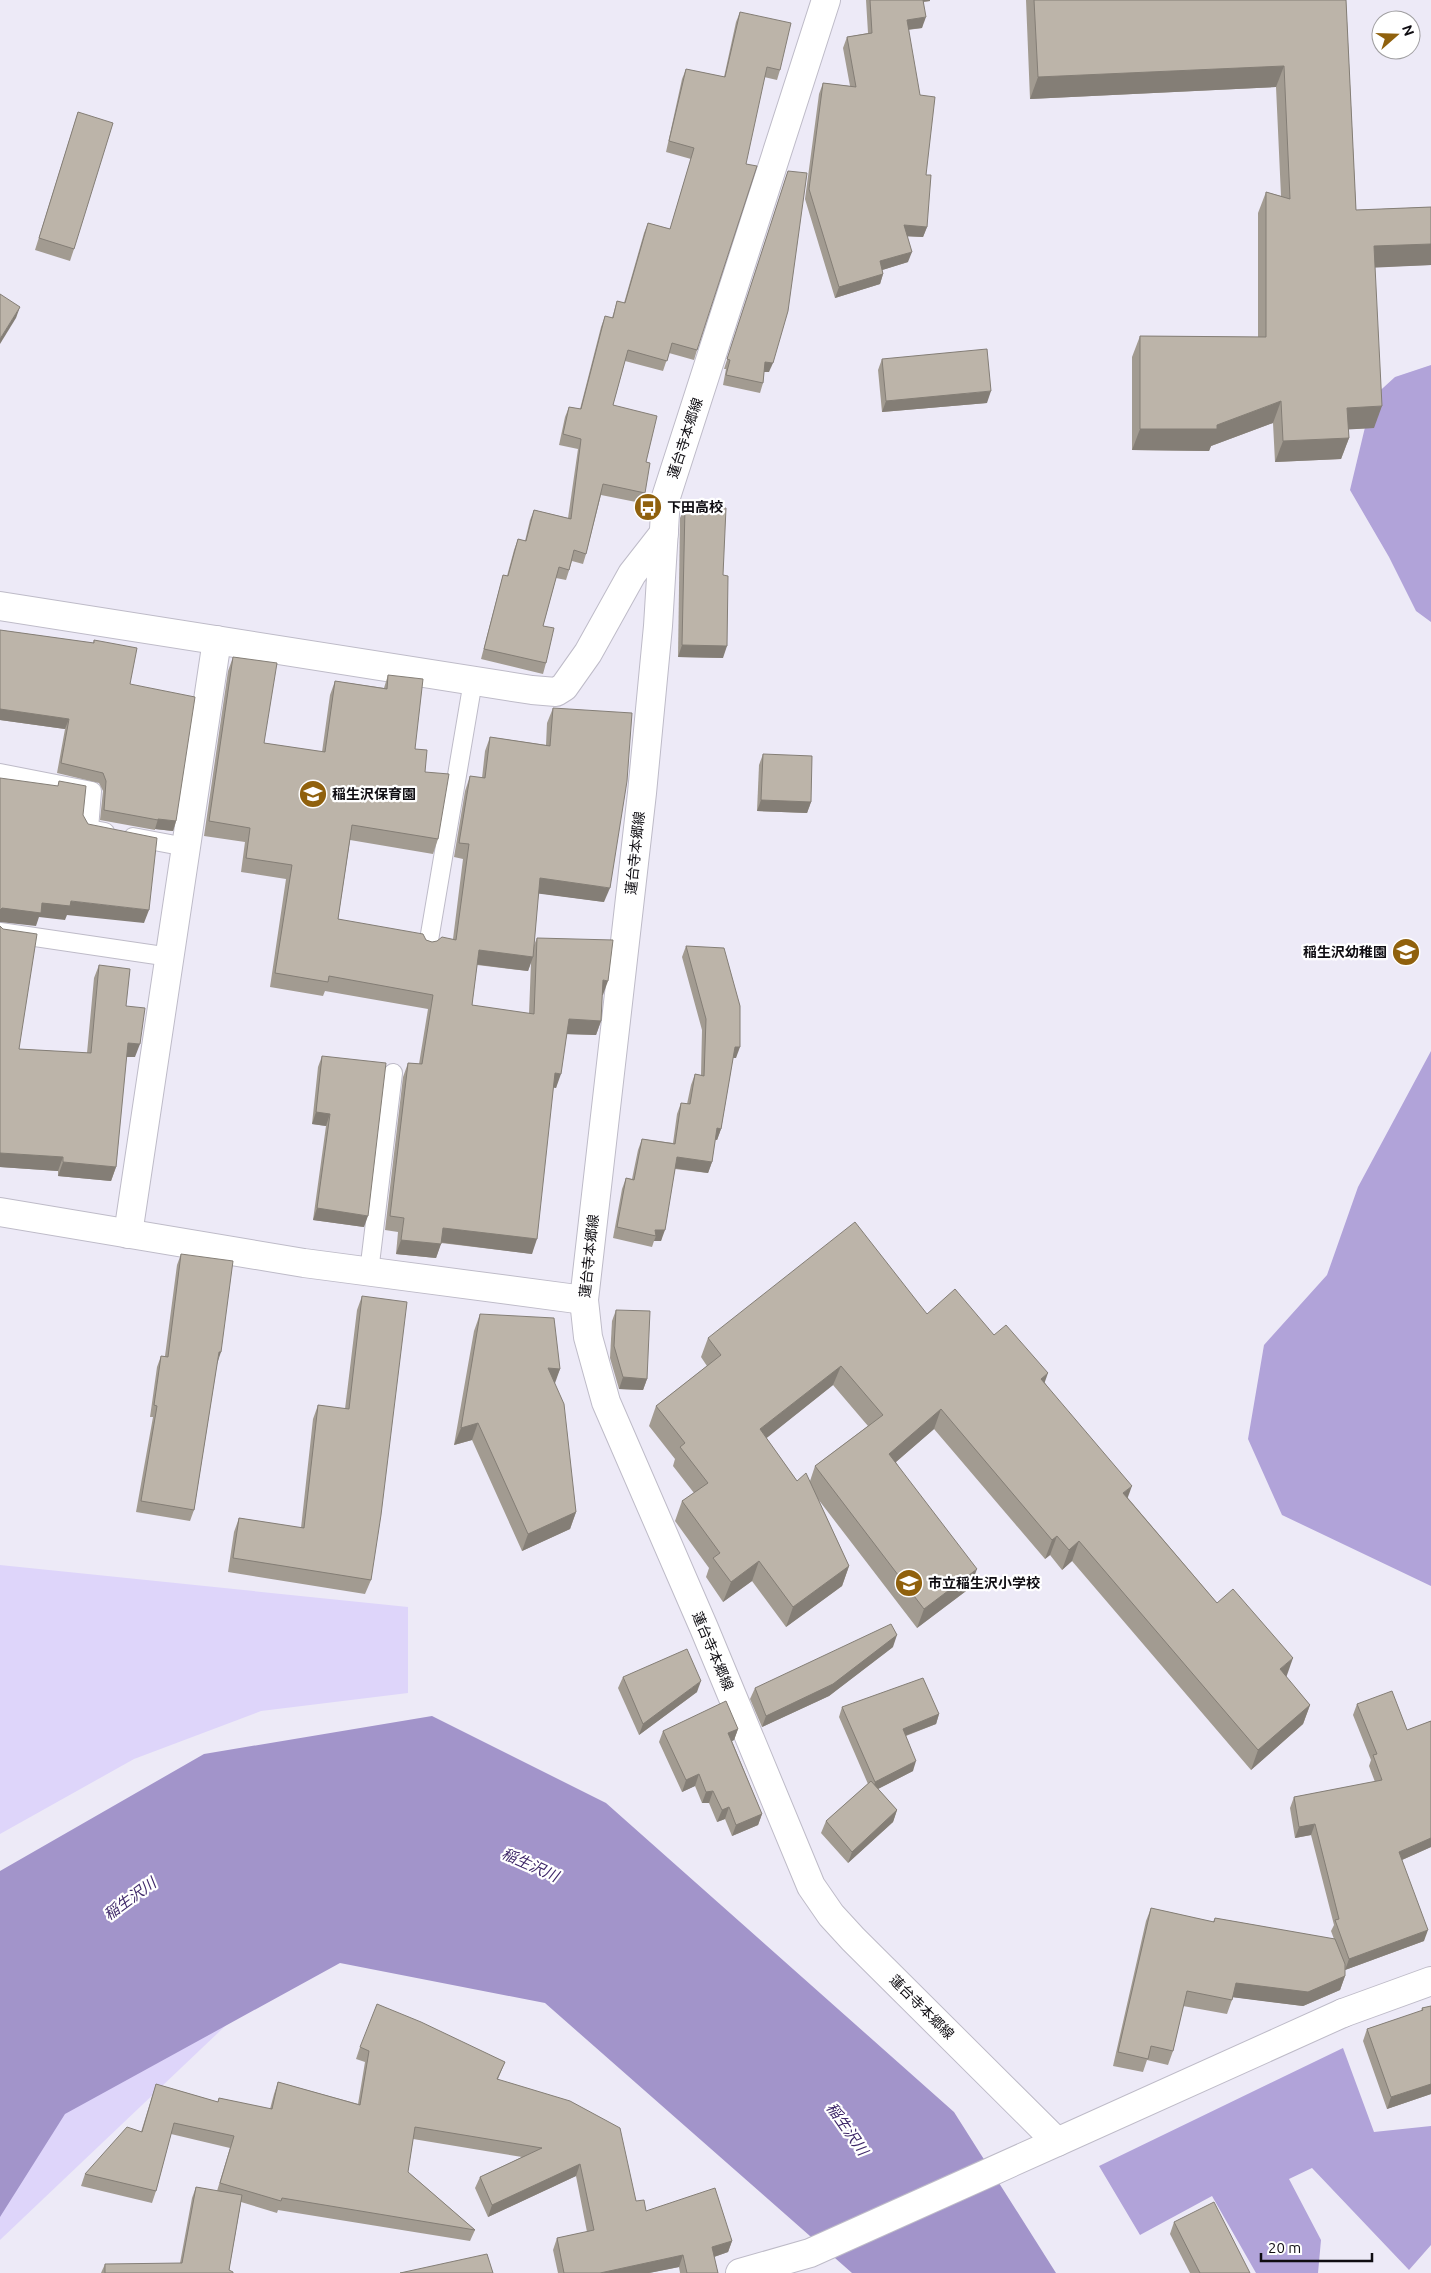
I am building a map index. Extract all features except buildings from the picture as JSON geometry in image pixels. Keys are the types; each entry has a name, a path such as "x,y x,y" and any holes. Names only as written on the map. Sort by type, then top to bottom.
{"main road":[{"name":"蓮台寺本郷線","path":"826,0 666,497 658,626 584,1300 588,1337 606,1402 704,1628 811,1886 831,1915 853,1939 1057,2142"},
{"path":"0,606 473,681 556,692 564,687 588,653 632,574 664,534"},
{"path":"128,1234 217,640"},
{"path":"0,1212 369,1272 584,1300"},
{"path":"740,2273 810,2253 1343,2013 1431,1980"}],"lane":[{"path":"428,946 473,681"},
{"path":"0,773 92,791 89,829 186,847"},
{"path":"0,932 170,957"},
{"path":"369,1272 393,1073"}],"shaded area":[{"path":"1431,365 1431,622 1416,611 1389,557 1350,490 1372,398 1395,377"},
{"path":"1431,1051 1431,1586 1282,1515 1248,1439 1264,1345 1327,1275 1358,1187"},
{"path":"0,1565 408,1607 408,1693 261,1711 134,1759 0,1834"},
{"path":"261,1992 0,2240 0,2024"},
{"path":"1343,2048 1374,2132 1431,2126 1431,2245 1409,2270 1312,2168 1289,2179 1321,2240 1318,2273 1256,2273 1212,2196 1140,2235 1099,2166"}],"water":[{"name":"稲生沢川","path":"432,1716 606,1803 954,2112 1056,2273 852,2273 545,2003 340,1963 65,2114 0,2217 0,1871 204,1754"}],"place":[{"name":"下田高校","path":"648,507"},
{"name":"稲生沢保育園","path":"313,794"},
{"name":"稲生沢幼稚園","path":"1406,952"},
{"name":"市立稲生沢小学校","path":"909,1583"}]}
